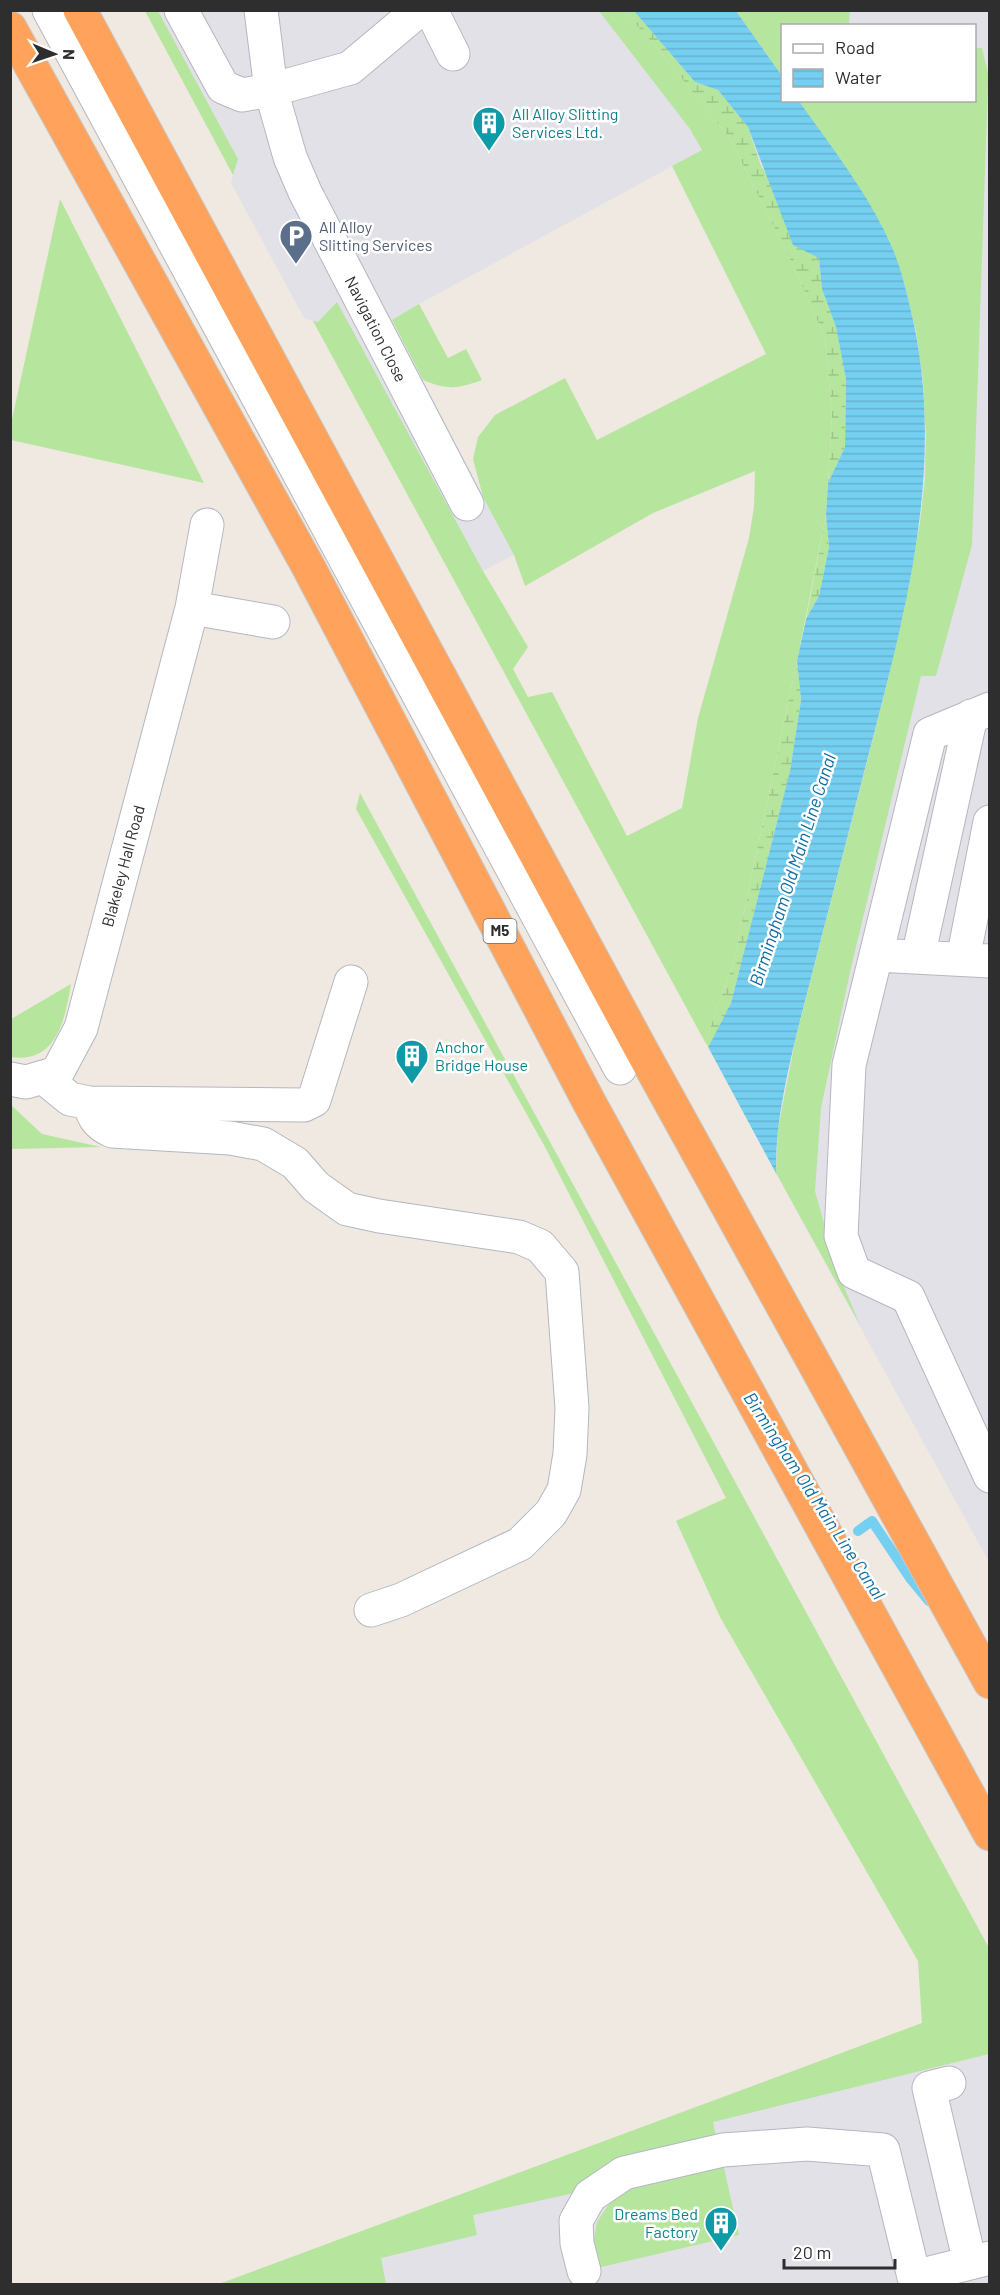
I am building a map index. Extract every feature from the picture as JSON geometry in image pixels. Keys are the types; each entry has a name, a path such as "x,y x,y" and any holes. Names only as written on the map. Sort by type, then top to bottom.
{"highway":[{"path":"80,10 642,1051 990,1682"},
{"name":"M5","path":"10,28 309,568 588,1100 990,1834"}],"street":[{"path":"49,10 620,1068"},
{"path":"181,10 223,87 242,95 271,90 350,68 419,10"},
{"name":"Navigation Close","path":"261,10 271,90 290,157 305,192 467,504"},
{"path":"432,10 453,54"},
{"name":"Blakeley Hall Road","path":"43,1077 57,1073 81,1028 192,608 207,525"},
{"path":"192,608 273,622"},
{"path":"980,713 930,734 849,1065 841,1236 854,1272 908,1297 990,1476"},
{"path":"918,957 980,713"},
{"path":"876,955 976,960 990,822"},
{"path":"10,1079 26,1082 43,1077 70,1100 89,1103 304,1105 314,1100 351,982"},
{"path":"89,1103 99,1125 112,1131 230,1138 263,1144 295,1163 316,1187 347,1209 519,1237 540,1246 562,1272 572,1408 570,1454 564,1490 556,1505 520,1544 401,1600 370,1610"},
{"path":"584,2271 577,2243 576,2221 590,2196 624,2173 723,2150 807,2144 883,2150 915,2281 980,2261 949,2126 929,2088 949,2083"}],"shaded area":[{"path":"146,11 989,11 989,1562 737,1098 890,472 702,150 419,304 392,321 514,555 466,580 313,321 304,318 231,183 233,175"},
{"path":"989,1999 989,2284 219,2284"}],"green space":[{"path":"145,11 158,11 238,159 233,175"},
{"path":"599,11 623,11 652,42 729,137 794,267 825,338 832,416 826,515 733,964 705,1042 313,321 318,322 337,302 483,571 528,647 513,669 528,697 552,692 627,836 682,808 698,718 749,538 754,507 755,471 653,513 525,586 514,555 483,497 473,459 478,437 495,415 565,378 597,440 766,354 672,166 702,150 690,129"},
{"path":"623,11 634,11 695,82 718,90 748,127 761,166 819,257 822,289 836,327 846,379 845,447 828,483 832,416 825,338 794,267 729,137 652,42"},
{"path":"736,11 850,11 849,24 781,24 781,75"},
{"path":"976,48 982,48 990,84 988,85 972,545 936,676 921,676 851,968 821,1108 815,1191 837,1270 860,1325 776,1173 778,1129 796,1037 903,615 920,523 925,479 926,437 923,381 916,331 903,279 891,245 872,209 800,102 976,102"},
{"path":"60,199 204,483 11,440 11,424"},
{"path":"419,304 448,358 466,349 482,380 452,387 423,380 392,320"},
{"path":"826,515 829,547 819,596 806,619"},
{"path":"797,661 801,700 790,771 731,1003 709,1048 705,1042 733,964"},
{"path":"360,793 989,1948 989,2054 713,2122 717,2142 579,2192 473,2215 477,2235 381,2258 386,2284 219,2284 922,2023 918,1961 720,1617 676,1521 726,1498 545,1147 356,809"},
{"path":"71,984 62,1024 49,1046 27,1057 11,1057 11,1019"},
{"path":"10,1104 42,1134 101,1147 11,1149"},
{"path":"722,2159 739,2235 597,2268 593,2245 597,2222 618,2190"}],"water":[{"name":"Birmingham Old Main Line Canal","path":"634,11 736,11 781,75 781,102 800,102 848,171 882,226 902,276 920,363 925,419 924,475 909,585 884,694 793,1050 778,1130 776,1164 781,1233 795,1302 891,1662 708,1048 731,1003 790,771 801,700 797,661 806,619 819,596 829,547 826,515 828,483 845,447 846,379 836,327 822,289 819,258 793,245 748,127 718,90 695,82"}],"pier":[{"path":"707,1045 779,1179 793,1281 831,1418 868,1518 910,1584 990,1666 990,1747 889,1665 882,1656 837,1591 707,1366 679,1285 677,1212 681,1117"}],"waterway":[{"name":"Birmingham Old Main Line Canal","path":"858,1531 872,1521 910,1578 929,1601"}],"place":[{"name":"All Alloy Slitting Services Ltd.","path":"489,152"},
{"name":"All Alloy Slitting Services","path":"296,265"},
{"name":"Anchor Bridge House","path":"412,1085"},
{"name":"Dreams Bed Factory","path":"721,2252"}]}
